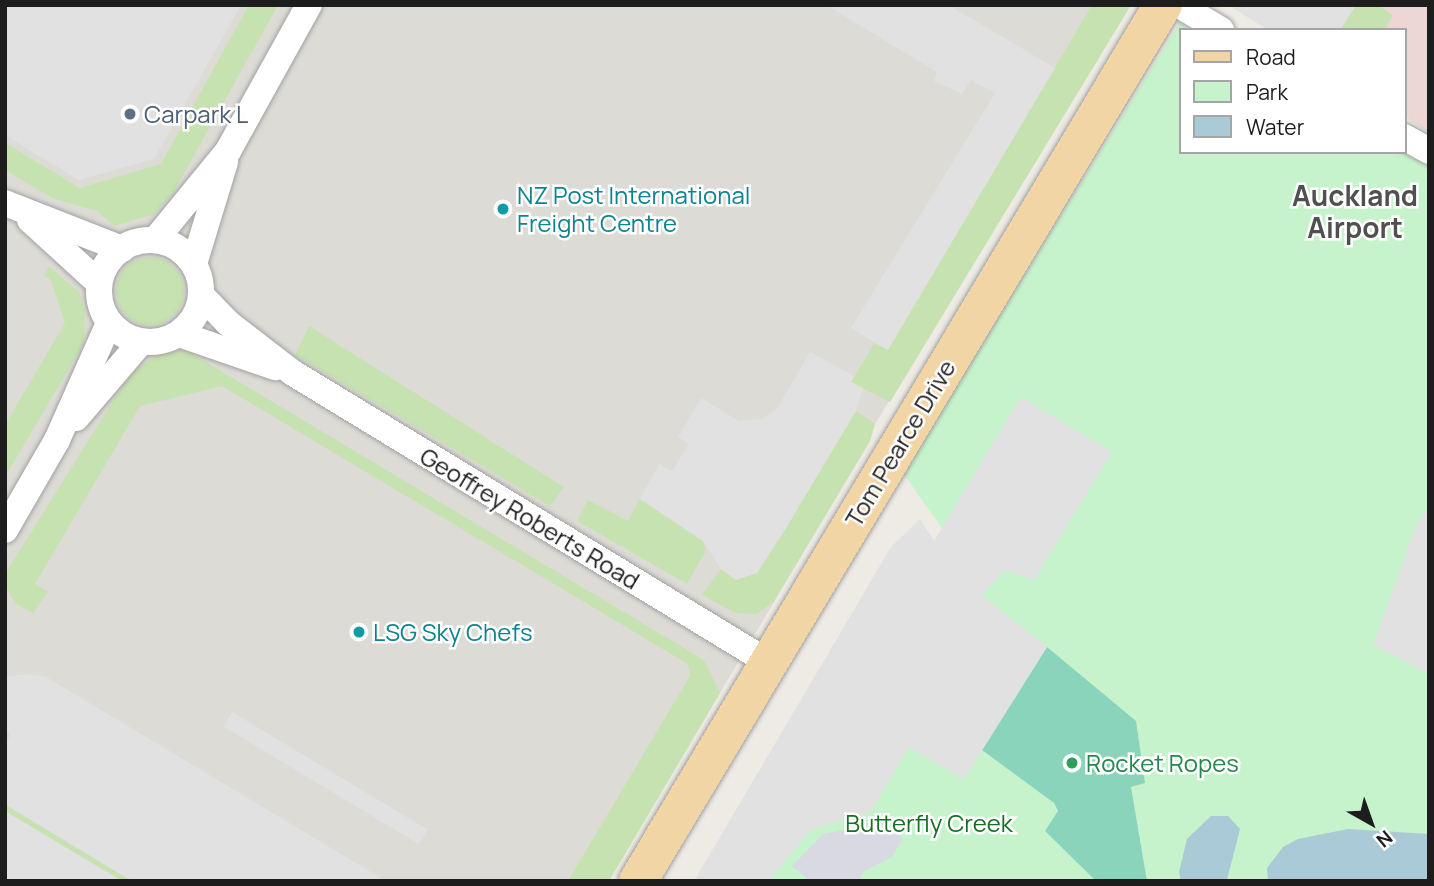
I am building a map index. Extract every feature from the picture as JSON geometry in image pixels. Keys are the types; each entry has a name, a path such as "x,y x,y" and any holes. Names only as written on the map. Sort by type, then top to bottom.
{"main road":[{"name":"Tom Pearce Drive","path":"638,881 1163,5"}],"street":[{"path":"99,283 112,257 122,249 156,239 228,151 309,5"},
{"path":"1179,5 1218,28"},
{"path":"1406,138 1429,151"},
{"path":"57,440 141,342 179,334 196,315 202,296 194,264 228,151"},
{"path":"14,209 122,249"},
{"path":"5,530 57,440 109,323 99,283 14,209"},
{"path":"156,239 174,246 194,264"},
{"name":"Geoffrey Roberts Road","path":"202,296 228,323 293,373 768,662"},
{"path":"109,323 141,342"},
{"name":"Geoffrey Roberts Road","path":"179,334 293,373"}],"shaded area":[{"path":"5,5 1131,5 875,424 870,441 608,881 5,881"},
{"name":"Carpark L","path":"5,5 241,5 154,159 79,180 5,135"},
{"path":"826,5 948,5 1055,68 888,350 851,328 995,93 971,80 962,94 934,81 937,72"},
{"path":"1232,5 1429,5 1429,133 1406,117 1406,28 1267,28"},
{"path":"1235,5 1356,5 1341,28 1265,28 1233,8"},
{"path":"810,352 854,376 851,382 863,388 856,411 757,573 736,580 721,569 703,541 640,499 659,464 672,471 689,444 678,437 701,398 739,421 762,419 777,409"},
{"path":"1021,397 1112,452 1034,580 1004,570 982,596 1047,647 964,779 909,747 870,812 811,829 769,881 694,881 891,547 920,519 934,541"},
{"path":"1429,505 1429,674 1373,645 1415,529"},
{"path":"25,674 46,677 386,881 132,881 5,804 5,744 11,734 5,730 5,677"},
{"path":"232,712 427,829 419,844 223,727"},
{"path":"5,811 122,881 5,881"},
{"path":"874,816 903,838 892,857 863,872 860,881 810,881 792,866 823,834 866,826"}],"green space":[{"path":"249,5 278,5 173,193 154,214 114,226 97,211 52,198 5,170 5,143 80,188 161,164"},
{"path":"1092,5 1131,5 890,402 851,382 874,344 888,349"},
{"path":"1356,5 1378,5 1393,15 1386,28 1341,28"},
{"path":"1180,22 1190,28 1178,28 1178,154 1406,154 1406,149 1429,162 1429,505 1415,529 1374,645 1429,674 1429,881 1147,881 1131,787 1136,721 982,596 1021,397 942,528 903,473"},
{"path":"150,257 163,260 174,267 181,278 184,291 181,304 174,315 163,322 150,325 137,322 126,315 119,304 116,291 119,278 126,267 137,260"},
{"path":"49,266 79,292 85,313 84,343 5,477 5,425 65,323 51,280 44,275"},
{"path":"309,326 564,487 550,506 295,355"},
{"path":"184,349 704,660 720,693 609,881 568,881 690,676 688,664 222,386 140,406 35,584 48,592 33,613 16,604 5,586 5,574 130,374 158,354"},
{"path":"856,411 875,424 870,441 774,601 757,614 736,613 702,595 721,569 736,580 757,572"},
{"path":"640,499 703,541 706,550 687,584 577,521 588,500 628,521"},
{"name":"Rocket Ropes","path":"1047,647 1136,721 1145,783 1131,787 1147,881 1096,881 1045,831 1058,811 1054,803 982,750"},
{"name":"Butterfly Creek","path":"909,747 964,779 982,750 1041,790 1054,804 1096,881 769,881 811,829 870,812"},
{"path":"5,805 131,881 122,881 5,811"}],"water":[{"path":"1211,816 1228,816 1240,829 1227,880 1181,881 1179,872 1187,839"},
{"path":"1348,829 1429,834 1429,881 1268,881 1267,868 1283,847 1298,839"}],"place":[{"name":"Carpark L","path":"130,114"},
{"name":"NZ Post International Freight Centre","path":"503,209"},
{"name":"LSG Sky Chefs","path":"359,632"},
{"name":"Rocket Ropes","path":"1072,763"}],"district":[{"name":"Auckland Airport","path":"1355,211"}]}
